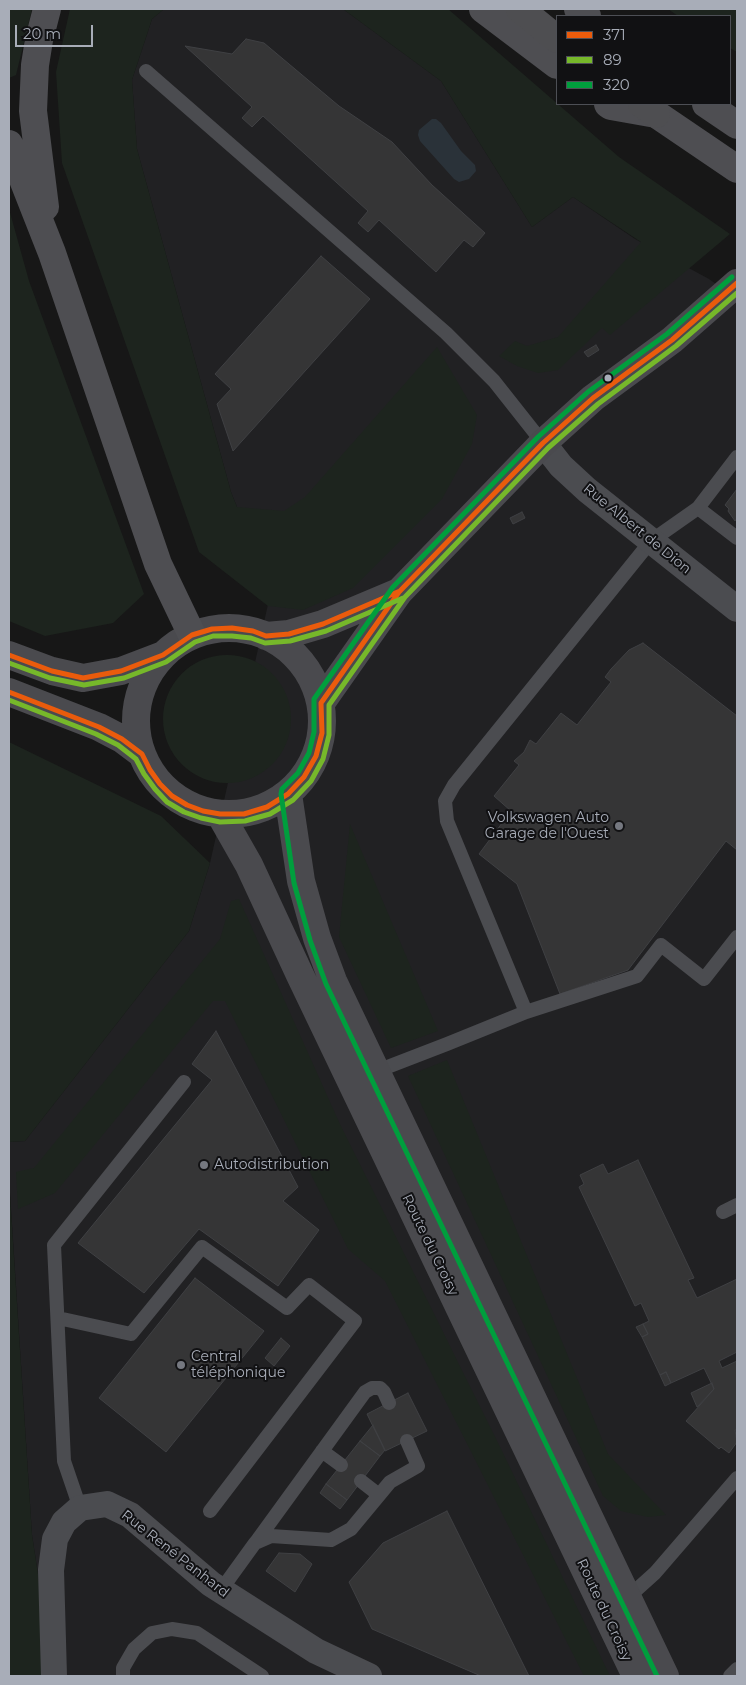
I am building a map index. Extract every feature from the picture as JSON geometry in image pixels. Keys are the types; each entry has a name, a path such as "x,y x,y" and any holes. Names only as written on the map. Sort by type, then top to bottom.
{"highway":[{"path":"47,9 35,65 33,111 52,253"},
{"path":"483,9 556,64"},
{"path":"520,9 556,38"},
{"path":"610,105 649,109 737,169"},
{"path":"707,105 737,125"},
{"path":"9,144 52,253 158,564 192,636"}],"main road":[{"path":"321,703 399,592 543,443 593,398 672,340 737,284"},
{"path":"266,636 289,634 323,624 399,592"},
{"path":"232,628 253,630 266,636 290,650 308,672 321,703 322,733 316,756 304,777 288,794 267,807 244,814 220,814 203,811 187,805 172,796 160,784 142,754 137,737 136,719 138,702 144,684 152,669 163,655 177,644 192,636 212,629 232,628"},
{"path":"9,655 52,671 83,678 122,671 163,655"},
{"path":"9,692 99,727 122,739 142,754"},
{"name":"Route du Croisy","path":"288,794 301,881 317,938 334,980 616,1604 636,1676"},
{"name":"Route du Croisy","path":"220,814 249,865 346,1071 616,1604 665,1676"}],"street":[{"name":"Rue Albert de Dion","path":"543,443 562,466 581,484 737,610"},
{"name":"Rue René Panhard","path":"80,1508 107,1504 130,1515 211,1584 316,1651 369,1676"},
{"path":"54,1676 51,1570 55,1539 64,1522 80,1508"}],"lane":[{"path":"146,71 446,333 494,381 543,443"},
{"path":"526,1012 447,821 445,801 454,785 651,541 698,508 737,457"},
{"path":"698,508 737,538"},
{"path":"346,1071 377,1072 526,1012 637,976 661,945 704,979 737,937"},
{"path":"80,1508 64,1461 54,1245 184,1082"},
{"path":"723,1212 737,1205"},
{"path":"58,1318 131,1334 202,1247 287,1308 309,1285 355,1320 210,1511"},
{"path":"221,1590 366,1392 372,1388 380,1388 389,1403"},
{"path":"255,1543 271,1536 331,1540 351,1529 390,1482 418,1466 407,1441"},
{"path":"322,1451 341,1465"},
{"path":"616,1604 655,1573 737,1478"},
{"path":"361,1481 379,1495"},
{"path":"122,1676 123,1668 134,1649 152,1634 172,1629 197,1633 262,1676"},
{"path":"730,1676 737,1669"}],"shaded area":[{"path":"9,9 32,9 16,75 9,78"},
{"path":"70,9 164,9 152,19 132,80 137,149 231,492 237,507 284,511 305,497 437,347 477,415 472,444 442,499 353,588 303,610 268,606 199,552 62,163 56,72"},
{"path":"164,9 343,9 441,81 532,227 573,197 635,239 709,279 737,299 737,1676 42,1676 40,1587 32,1535 9,1177 9,1142 25,1141 189,931 210,863 271,591 231,492 137,149 132,80 152,19"},
{"path":"343,9 448,9 556,102 556,105 559,105 619,157 730,234 610,335 602,328 558,370 538,373 517,366 499,356 515,341 527,346 558,337 641,242 573,197 532,227 441,81"},
{"path":"668,9 737,9 737,52 731,49 731,15 677,15"},
{"path":"432,119 436,119 441,123 461,151 475,165 476,171 469,179 459,182 454,179 420,141 419,130"},
{"path":"9,209 29,281 144,594 113,623 45,636 9,621"},
{"path":"227,655 252,659 273,673 287,694 291,719 287,744 273,765 252,779 227,783 202,779 181,765 167,744 163,719 167,694 181,673 202,659"},
{"path":"9,742 161,816 210,863 189,931 25,1141 9,1142"},
{"path":"350,824 438,1031 391,1048 339,937"},
{"path":"239,899 339,1122 503,1453 610,1676 584,1676 385,1281 348,1249 225,1001 213,1001 55,1193 18,1209 16,1172 34,1168 220,939 231,901"},
{"path":"447,1060 608,1454 666,1515 648,1517 621,1511 603,1496 408,1076"},
{"path":"9,1196 32,1535 40,1587 42,1676 9,1676"}],"building":[{"path":"246,39 264,43 339,106 392,142 432,185 485,233 473,247 464,240 436,272 379,220 368,232 358,223 368,211 263,116 252,127 242,118 252,107 185,46 232,54"},
{"path":"321,256 370,299 233,451 217,404 231,389 215,374"},
{"path":"596,345 599,350 588,357 584,352"},
{"path":"737,489 737,518 735,521 725,505"},
{"path":"522,512 525,518 513,524 510,518"},
{"name":"Volkswagen Auto Garage de l'Ouest","path":"643,643 737,716 737,850 726,841 628,970 560,994 517,884 479,854 511,811 494,796 519,765 514,761 524,752 530,740 536,744 561,713 577,725 611,682 605,677 611,669 629,650"},
{"path":"216,1031 298,1187 283,1201 319,1230 278,1286 199,1229 144,1293 78,1243 212,1080 192,1064"},
{"path":"638,1160 694,1278 688,1280 697,1298 737,1279 737,1352 719,1361 722,1368 737,1361 737,1430 735,1430 737,1442 729,1453 721,1447 719,1449 686,1421 714,1389 704,1368 671,1383 666,1372 660,1375 642,1337 648,1334 643,1324 649,1321 641,1303 635,1306 579,1187 584,1184 580,1175 603,1164 608,1174"},
{"name":"Central téléphonique","path":"195,1278 264,1331 166,1452 99,1398"},
{"path":"643,1324 648,1334 642,1337 636,1327"},
{"path":"281,1338 290,1346 274,1366 265,1358"},
{"path":"666,1372 671,1383 665,1386 660,1375"},
{"path":"712,1383 714,1389 697,1407 691,1393"},
{"path":"408,1393 427,1431 385,1451 367,1414"},
{"path":"373,1425 385,1450 380,1456 360,1441"},
{"path":"360,1441 380,1456 347,1500 326,1484"},
{"path":"326,1484 347,1500 340,1509 320,1493"},
{"path":"447,1511 529,1676 481,1676 372,1629 349,1582 383,1543"},
{"path":"279,1553 300,1554 312,1564 295,1592 266,1571"}],"transit line":[{"name":"320","path":"657,1676 326,984 310,940 294,883 281,794 282,789 298,773 309,753 314,732 314,699 393,587 538,437 588,392 667,334 732,277"},
{"name":"371","path":"9,692 99,727 122,739 142,754 160,784 172,796 187,805 203,811 220,814 244,814 267,807 288,794 304,777 316,756 322,733 321,703 399,592 543,443 593,398 672,340 737,283"},
{"name":"89","path":"9,700 96,734 118,745 136,759 144,774 167,802 184,812 220,822 245,821 270,814 293,800 311,781 323,759 329,735 329,705 405,597 548,448 598,404 676,346 737,293"},
{"name":"371","path":"9,655 52,671 83,678 121,671 163,655 192,635 212,629 232,628 253,631 266,636 289,634 323,624 400,591"},
{"name":"89","path":"9,663 50,678 84,685 124,678 166,662 195,642 213,636 251,638 265,643 290,641 326,631 403,598"}],"place":[{"name":"Volkswagen Auto Garage de l'Ouest","path":"619,826"},
{"name":"Autodistribution","path":"204,1165"},
{"name":"Central téléphonique","path":"181,1365"}]}
